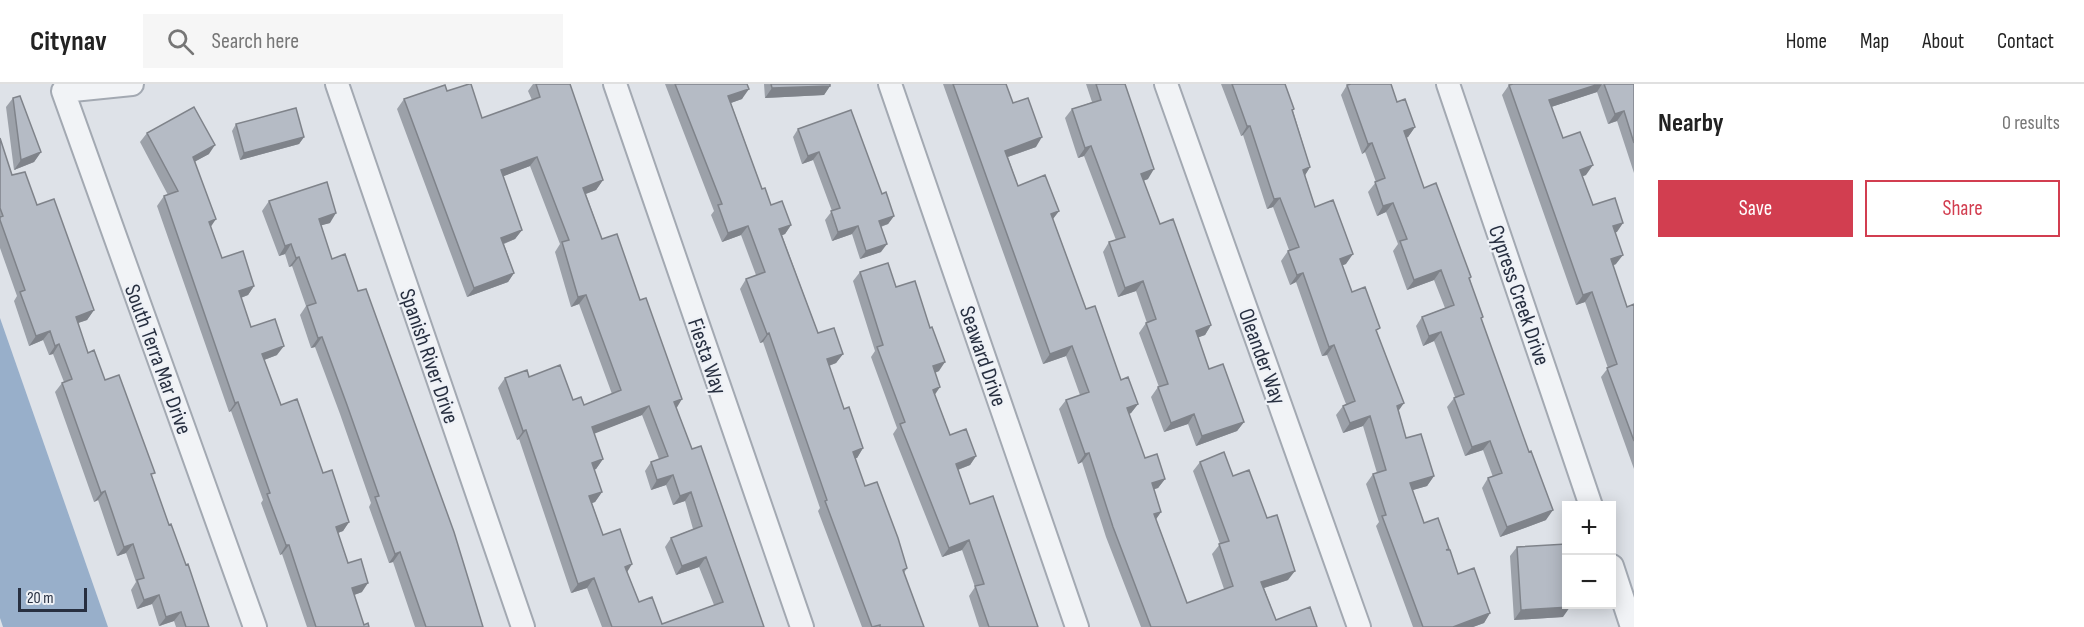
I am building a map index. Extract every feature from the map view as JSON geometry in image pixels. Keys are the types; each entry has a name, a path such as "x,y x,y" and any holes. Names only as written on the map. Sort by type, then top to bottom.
{"street":[{"name":"South Terra Mar Drive","path":"132,84 63,91 255,627"},
{"name":"Spanish River Drive","path":"337,84 524,627"},
{"name":"Fiesta Way","path":"615,84 802,627"},
{"name":"Seaward Drive","path":"890,84 1077,627"},
{"name":"Oleander Way","path":"1166,84 1359,627"},
{"name":"Cypress Creek Drive","path":"1448,84 1589,501"},
{"path":"1616,581 1632,627"}],"water":[{"path":"0,318 108,627 3,627 0,618"}],"building":[{"path":"471,84 482,118 540,97 536,84 570,84 603,180 583,188 602,239 617,234 640,300 646,298 682,399 674,402 692,449 701,446 764,627 612,627 594,578 578,584 526,430 523,431 505,378 527,370 529,377 560,365 573,400 581,397 584,405 621,390 586,295 578,297 562,242 569,240 537,157 501,170 522,230 501,238 514,273 474,288 404,99 445,85 447,91","holes":["649,406 668,456 651,462 657,480 673,475 680,496 691,492 702,526 671,538 682,566 706,557 723,602 662,624 652,597 639,602 625,567 632,564 620,529 603,535 589,496 602,492 592,463 603,459 592,427"]},
{"path":"675,84 747,84 749,89 728,96 762,189 765,188 771,205 782,201 791,225 779,229 818,333 834,328 843,354 827,359 844,409 849,407 863,448 853,452 865,486 877,482 898,538 907,568 903,570 924,627 880,627 880,625 872,627 825,501 827,500 769,333 767,334 746,279 765,272 748,226 728,233 718,205 722,204"},
{"path":"771,84 830,84 830,86 772,88"},
{"path":"953,84 1006,84 1013,103 1028,98 1042,137 1005,151 1018,186 1045,175 1059,211 1051,214 1086,309 1095,306 1121,380 1128,377 1138,404 1127,408 1145,458 1157,454 1165,479 1152,483 1161,512 1154,514 1187,603 1233,586 1219,544 1229,541 1200,462 1224,452 1233,476 1249,470 1267,518 1277,515 1295,571 1261,582 1276,620 1310,607 1317,627 1151,627 1113,527 1089,453 1085,454 1066,400 1089,392 1072,346 1050,354"},
{"path":"1096,84 1125,84 1154,169 1141,174 1160,224 1173,219 1211,325 1196,331 1209,369 1223,364 1244,422 1202,436 1194,414 1171,423 1158,387 1168,384 1146,323 1156,319 1143,281 1125,288 1109,242 1125,237 1091,146 1085,148 1072,109 1101,100"},
{"path":"1232,84 1285,84 1310,167 1303,170 1315,207 1333,200 1353,254 1340,259 1352,292 1365,287 1380,328 1376,330 1404,403 1397,406 1406,438 1421,434 1434,476 1410,483 1424,523 1438,518 1449,549 1446,550 1450,550 1458,574 1474,568 1490,613 1453,627 1423,627 1382,516 1386,515 1373,474 1386,470 1370,416 1350,423 1343,406 1355,401 1334,345 1329,347 1303,273 1297,275 1288,251 1299,247 1280,198 1274,199 1250,126 1247,126"},
{"path":"1391,84 1397,102 1405,99 1415,127 1404,131 1424,188 1436,183 1471,277 1469,278 1483,317 1481,318 1529,452 1531,451 1553,510 1507,527 1488,478 1502,473 1490,441 1472,447 1454,398 1464,394 1441,332 1429,336 1422,317 1454,305 1441,270 1414,280 1400,241 1407,239 1393,203 1383,206 1375,182 1385,178 1372,143 1368,144 1347,85"},
{"path":"1599,84 1549,100 1563,138 1580,132 1593,165 1580,170 1593,205 1615,198 1623,223 1613,226 1623,255 1611,259 1627,307 1634,304 1634,441 1607,368 1617,364 1592,292 1583,295 1509,85"},
{"path":"1604,84 1634,84 1634,143 1624,111 1615,114"},
{"path":"20,96 41,152 21,160 13,98"},
{"path":"194,107 215,145 193,157 216,219 209,222 222,258 243,251 254,286 239,291 251,327 275,319 284,346 262,354 281,405 297,399 323,473 332,470 349,522 336,527 348,563 361,559 368,583 352,588 364,625 368,623 369,627 316,627 289,545 286,545 267,494 270,493 238,402 235,403 164,196 178,191 147,133"},
{"path":"296,108 304,137 244,153 236,124"},
{"path":"851,110 882,194 886,192 894,216 879,221 887,244 866,251 858,226 838,232 831,211 840,208 819,152 808,156 798,129"},
{"path":"0,138 12,175 25,172 37,205 54,199 94,310 76,317 88,353 94,350 105,380 119,375 155,473 151,474 169,525 171,524 186,565 188,564 209,627 186,627 181,612 166,617 159,595 144,600 137,580 144,578 133,544 124,547 105,491 101,493 62,383 72,379 59,344 55,346 50,331 36,336 20,292 25,290 0,220 3,216 0,208"},
{"path":"327,182 336,213 319,219 332,259 345,254 358,291 366,289 454,532 483,627 426,627 400,552 395,554 375,497 379,496 347,405 322,337 318,338 307,306 316,303 299,257 296,258 291,244 285,246 269,201"},
{"path":"888,263 896,287 915,281 930,328 932,327 945,362 933,366 940,387 933,390 950,435 966,429 976,456 956,464 970,504 993,496 1038,627 989,627 975,586 984,584 969,540 949,548 900,424 905,422 877,347 883,345 860,272"},
{"path":"1562,544 1562,607 1521,610 1517,547"}]}
